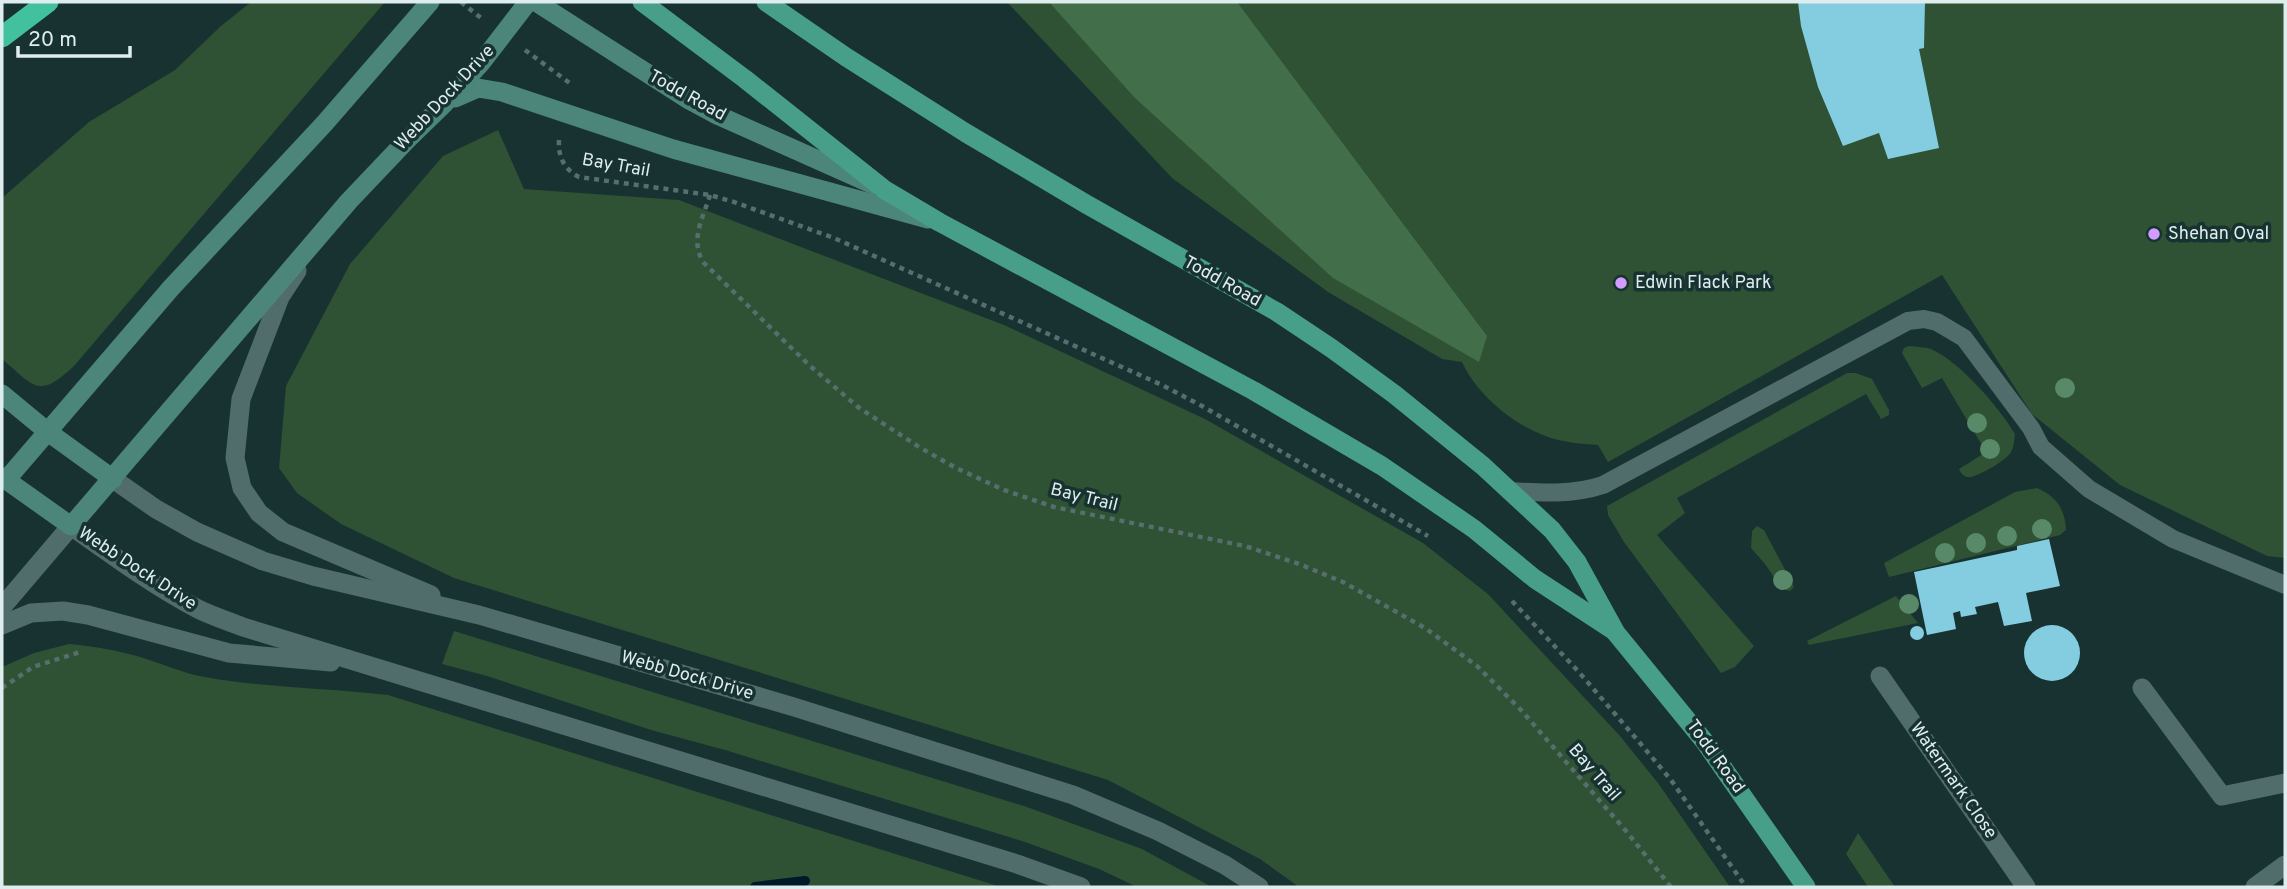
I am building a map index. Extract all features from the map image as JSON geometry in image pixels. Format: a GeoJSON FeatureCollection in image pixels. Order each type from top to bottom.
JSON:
{"type":"FeatureCollection","features":[{"type":"Feature","properties":{"kind":"highway"},"geometry":{"type":"LineString","coordinates":[[2,37],[48,2]]}},
{"type":"Feature","properties":{"kind":"main road","name":"Webb Dock Drive"},"geometry":{"type":"LineString","coordinates":[[71,526],[3,480],[48,432],[171,288],[324,124],[430,2]]}},
{"type":"Feature","properties":{"kind":"main road","name":"Webb Dock Drive"},"geometry":{"type":"LineString","coordinates":[[2,394],[48,432],[113,479],[320,234],[481,63],[528,2]]}},
{"type":"Feature","properties":{"kind":"main road","name":"Todd Road"},"geometry":{"type":"LineString","coordinates":[[536,2],[689,100],[885,190],[939,222],[1181,351],[1382,466],[1474,529],[1535,579],[1616,633]]}},
{"type":"Feature","properties":{"kind":"main road","name":"Todd Road"},"geometry":{"type":"LineString","coordinates":[[642,2],[745,79],[885,190]]}},
{"type":"Feature","properties":{"kind":"main road","name":"Todd Road"},"geometry":{"type":"LineString","coordinates":[[766,2],[846,57],[966,133],[1277,312],[1394,394],[1450,439],[1552,530],[1577,562],[1616,633],[1705,742],[1806,887]]}},
{"type":"Feature","properties":{"kind":"main road"},"geometry":{"type":"LineString","coordinates":[[444,104],[478,88],[502,92],[673,149],[939,222]]}},
{"type":"Feature","properties":{"kind":"main road"},"geometry":{"type":"LineString","coordinates":[[71,526],[113,479]]}},
{"type":"Feature","properties":{"kind":"street"},"geometry":{"type":"LineString","coordinates":[[320,234],[280,298],[241,399],[235,458],[242,488],[258,513],[284,532],[479,615]]}},
{"type":"Feature","properties":{"kind":"street","name":"Webb Dock Drive"},"geometry":{"type":"LineString","coordinates":[[113,479],[217,543],[263,561],[313,576],[479,615],[794,707],[1073,795],[1158,831],[1225,865],[1259,887]]}},
{"type":"Feature","properties":{"kind":"street"},"geometry":{"type":"LineString","coordinates":[[2,607],[71,526]]}},
{"type":"Feature","properties":{"kind":"street","name":"Webb Dock Drive"},"geometry":{"type":"LineString","coordinates":[[71,526],[116,558],[200,610],[243,627],[992,856],[1081,887]]}},
{"type":"Feature","properties":{"kind":"street"},"geometry":{"type":"LineString","coordinates":[[2,625],[30,613],[63,611],[101,618],[229,653],[371,666]]}},
{"type":"Feature","properties":{"kind":"street","name":"Watermark Close"},"geometry":{"type":"LineString","coordinates":[[1880,676],[2026,887]]}},
{"type":"Feature","properties":{"kind":"street"},"geometry":{"type":"LineString","coordinates":[[2142,688],[2222,796],[2285,783]]}},
{"type":"Feature","properties":{"kind":"street"},"geometry":{"type":"LineString","coordinates":[[2255,887],[2285,866]]}},
{"type":"Feature","properties":{"kind":"lane"},"geometry":{"type":"LineString","coordinates":[[1510,491],[1561,493],[1603,485],[1908,321],[1924,319],[1937,322],[1964,338],[2031,428],[2040,447],[2089,489],[2174,539],[2285,584]]}},
{"type":"Feature","properties":{"kind":"path","name":"Bay Trail"},"geometry":{"type":"LineString","coordinates":[[559,136],[558,150],[563,164],[579,177],[710,195],[697,236],[698,254],[704,263],[809,365],[858,407],[900,436],[956,468],[1004,490],[1055,507],[1244,546],[1299,564],[1343,582],[1426,628],[1477,666],[1521,710],[1671,887]]}},
{"type":"Feature","properties":{"kind":"path"},"geometry":{"type":"LineString","coordinates":[[710,195],[834,238],[1161,385],[1202,405],[1429,537]]}},
{"type":"Feature","properties":{"kind":"path"},"geometry":{"type":"LineString","coordinates":[[1505,595],[1578,671],[1671,780],[1746,887]]}},
{"type":"Feature","properties":{"kind":"path"},"geometry":{"type":"LineString","coordinates":[[2,688],[33,667],[83,651]]}},
{"type":"Feature","properties":{"kind":"green space"},"geometry":{"type":"Polygon","coordinates":[[[251,2],[385,2],[74,366],[62,377],[44,386],[29,382],[2,359],[2,198],[89,122],[175,70],[221,26],[251,2]]]}},
{"type":"Feature","properties":{"kind":"green space","name":"Edwin Flack Park"},"geometry":{"type":"Polygon","coordinates":[[[1007,2],[2285,2],[2285,558],[2267,556],[2120,485],[2032,414],[1942,275],[1608,462],[1598,445],[1556,439],[1531,430],[1507,415],[1485,396],[1462,362],[1442,359],[1328,292],[1172,178],[1007,2]]]}},
{"type":"Feature","properties":{"kind":"green space"},"geometry":{"type":"Polygon","coordinates":[[[1049,2],[1237,2],[1487,336],[1479,362],[1333,278],[1135,98],[1049,2]]]}},
{"type":"Feature","properties":{"kind":"green space"},"geometry":{"type":"Polygon","coordinates":[[[498,130],[524,189],[679,200],[1004,325],[1205,419],[1423,543],[1488,594],[1620,736],[1658,783],[1730,887],[1299,887],[1260,859],[1108,780],[454,578],[341,524],[297,493],[279,468],[286,386],[350,264],[443,156],[498,130]]]}},
{"type":"Feature","properties":{"kind":"green space"},"geometry":{"type":"Polygon","coordinates":[[[1904,348],[1929,348],[1942,355],[1966,374],[1999,411],[2015,434],[2012,450],[2004,460],[1971,477],[1962,474],[1959,469],[1986,452],[1942,378],[1922,388],[1902,353],[1904,348]]]}},
{"type":"Feature","properties":{"kind":"green space"},"geometry":{"type":"Polygon","coordinates":[[[1847,373],[1856,373],[1872,379],[1889,410],[1889,415],[1881,419],[1866,394],[1677,498],[1685,513],[1657,535],[1754,646],[1735,667],[1721,673],[1624,542],[1608,515],[1607,506],[1847,373]]]}},
{"type":"Feature","properties":{"kind":"green space"},"geometry":{"type":"Polygon","coordinates":[[[2037,488],[2054,499],[2064,516],[2066,530],[2060,535],[1889,577],[1884,563],[2015,492],[2037,488]]]}},
{"type":"Feature","properties":{"kind":"green space"},"geometry":{"type":"Polygon","coordinates":[[[1757,526],[1764,530],[1794,587],[1790,591],[1782,589],[1751,548],[1752,531],[1757,526]]]}},
{"type":"Feature","properties":{"kind":"green space"},"geometry":{"type":"Polygon","coordinates":[[[1896,596],[1918,623],[1809,645],[1807,641],[1896,596]]]}},
{"type":"Feature","properties":{"kind":"green space"},"geometry":{"type":"Polygon","coordinates":[[[454,631],[1027,807],[1142,849],[1212,887],[1137,887],[1099,869],[1025,842],[442,664],[454,631]]]}},
{"type":"Feature","properties":{"kind":"green space"},"geometry":{"type":"Polygon","coordinates":[[[69,644],[125,653],[187,673],[228,681],[388,695],[1001,887],[2,887],[2,667],[34,653],[69,644]]]}},
{"type":"Feature","properties":{"kind":"green space"},"geometry":{"type":"Polygon","coordinates":[[[1858,833],[1895,887],[1868,887],[1846,854],[1858,833]]]}},
{"type":"Feature","properties":{"kind":"building"},"geometry":{"type":"Polygon","coordinates":[[[1798,2],[1925,2],[1924,48],[1919,49],[1939,148],[1888,159],[1879,133],[1843,146],[1818,87],[1801,26],[1798,2]]]}},
{"type":"Feature","properties":{"kind":"building"},"geometry":{"type":"Polygon","coordinates":[[[2049,539],[2060,586],[2026,593],[2032,621],[2004,626],[1998,602],[1975,607],[1977,614],[1961,617],[1960,611],[1953,613],[1956,629],[1927,635],[1914,572],[2017,550],[2017,546],[2049,539]]]}},
{"type":"Feature","properties":{"kind":"building"},"geometry":{"type":"Polygon","coordinates":[[[2052,625],[2063,627],[2072,633],[2078,642],[2078,664],[2072,673],[2063,679],[2052,681],[2041,679],[2032,673],[2026,664],[2024,653],[2026,642],[2032,633],[2041,627],[2052,625]]]}},
{"type":"Feature","properties":{"kind":"building"},"geometry":{"type":"Polygon","coordinates":[[[1917,626],[1922,628],[1922,638],[1917,640],[1912,638],[1910,633],[1912,628],[1917,626]]]}},
{"type":"Feature","properties":{"kind":"waterway"},"geometry":{"type":"LineString","coordinates":[[755,887],[805,881]]}},
{"type":"Feature","properties":{"kind":"place","name":"Shehan Oval"},"geometry":{"type":"Point","coordinates":[2154,234]}},
{"type":"Feature","properties":{"kind":"place","name":"Edwin Flack Park"},"geometry":{"type":"Point","coordinates":[1621,283]}}]}
